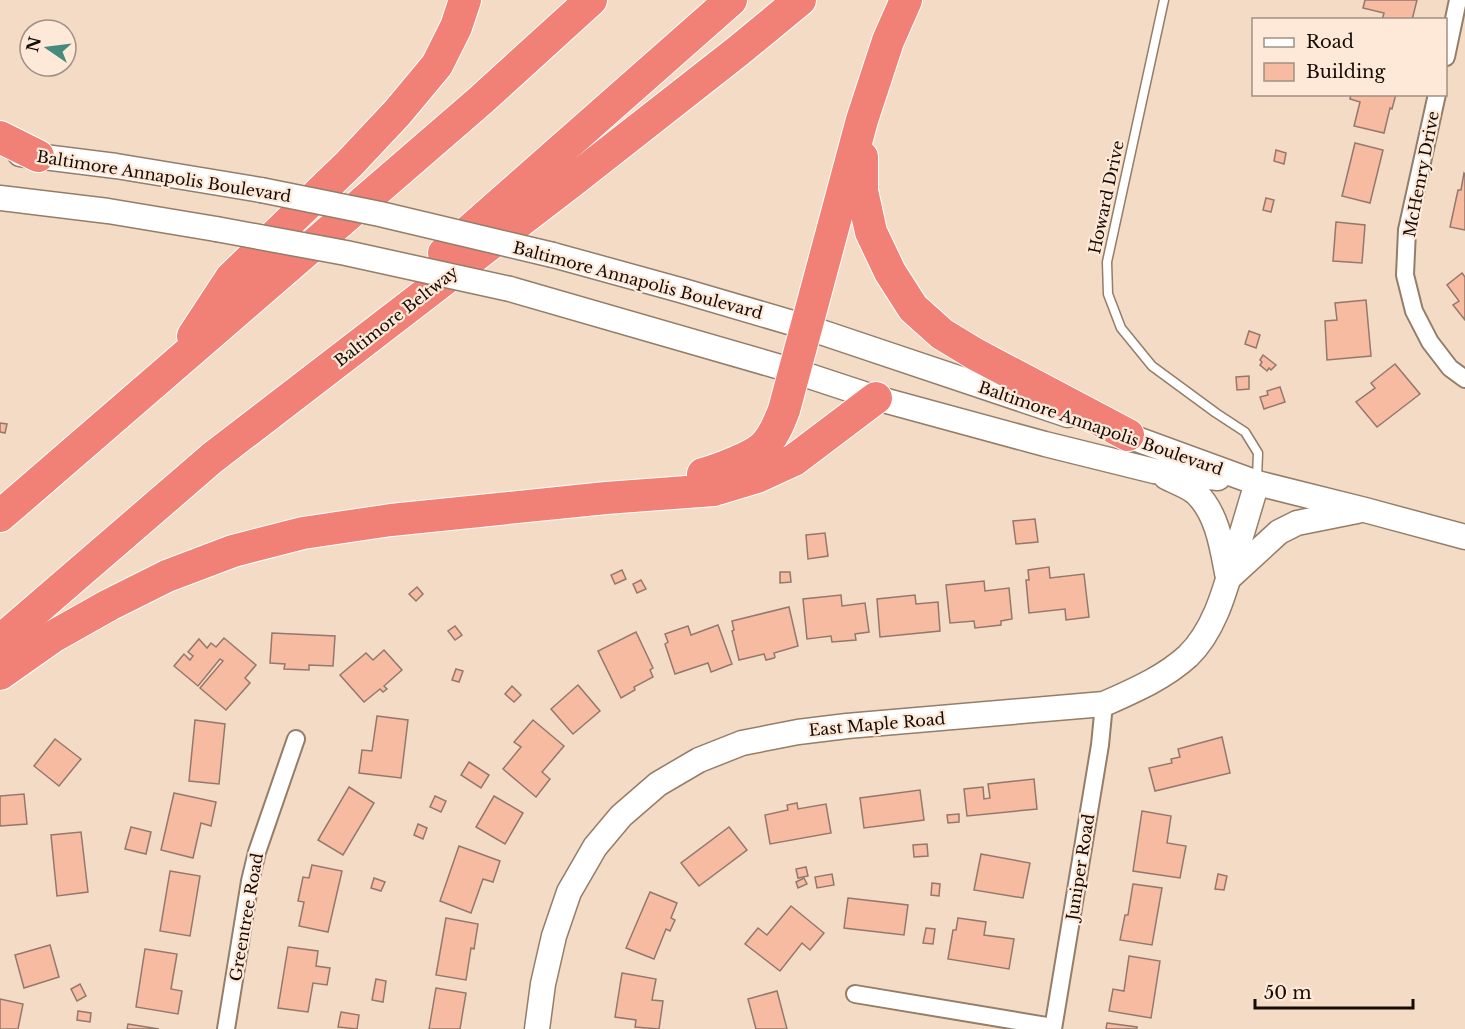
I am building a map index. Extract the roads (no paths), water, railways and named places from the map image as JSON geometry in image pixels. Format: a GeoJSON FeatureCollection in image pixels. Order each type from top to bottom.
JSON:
{"type":"FeatureCollection","features":[{"type":"Feature","properties":{"kind":"highway"},"geometry":{"type":"LineString","coordinates":[[175,365],[231,278],[349,164],[397,113],[437,65],[456,27],[465,0]]}},
{"type":"Feature","properties":{"kind":"highway"},"geometry":{"type":"LineString","coordinates":[[0,516],[481,100],[591,0]]}},
{"type":"Feature","properties":{"kind":"highway"},"geometry":{"type":"LineString","coordinates":[[481,100],[612,0]]}},
{"type":"Feature","properties":{"kind":"highway"},"geometry":{"type":"LineString","coordinates":[[212,458],[731,0]]}},
{"type":"Feature","properties":{"kind":"highway","name":"Baltimore Beltway"},"geometry":{"type":"LineString","coordinates":[[0,641],[212,458],[738,51],[800,0]]}},
{"type":"Feature","properties":{"kind":"highway"},"geometry":{"type":"LineString","coordinates":[[606,498],[709,472],[739,461],[763,448],[775,431],[784,410],[862,120],[888,41],[906,0]]}},
{"type":"Feature","properties":{"kind":"highway"},"geometry":{"type":"LineString","coordinates":[[862,120],[862,191],[871,232],[890,272],[913,308],[942,334],[975,354],[1128,435]]}},
{"type":"Feature","properties":{"kind":"highway"},"geometry":{"type":"LineString","coordinates":[[0,137],[38,156]]}},
{"type":"Feature","properties":{"kind":"highway"},"geometry":{"type":"LineString","coordinates":[[0,674],[54,636],[109,605],[167,576],[233,551],[303,533],[391,520],[606,498],[714,490],[757,477],[794,460],[876,398]]}},
{"type":"Feature","properties":{"kind":"main road","name":"Baltimore Annapolis Boulevard"},"geometry":{"type":"LineString","coordinates":[[0,151],[116,166],[261,190],[380,214],[553,255],[806,327],[1128,435],[1257,483],[1465,537]]}},
{"type":"Feature","properties":{"kind":"main road","name":"Baltimore Annapolis Boulevard"},"geometry":{"type":"LineString","coordinates":[[0,198],[108,211],[216,229],[346,253],[510,290],[794,371],[876,398],[1045,444],[1154,471],[1257,483]]}},
{"type":"Feature","properties":{"kind":"main road"},"geometry":{"type":"LineString","coordinates":[[1154,471],[1195,492],[1209,509],[1222,541],[1228,578]]}},
{"type":"Feature","properties":{"kind":"main road","name":"East Maple Road"},"geometry":{"type":"LineString","coordinates":[[537,1029],[543,984],[554,936],[569,892],[595,847],[621,816],[658,784],[699,760],[742,743],[798,732],[847,726],[1104,704],[1141,688],[1168,672],[1188,656],[1207,633],[1228,578],[1257,483]]}},
{"type":"Feature","properties":{"kind":"main road"},"geometry":{"type":"LineString","coordinates":[[1228,578],[1279,532],[1297,523],[1365,510]]}},
{"type":"Feature","properties":{"kind":"street"},"geometry":{"type":"LineString","coordinates":[[1447,52],[1458,0]]}},
{"type":"Feature","properties":{"kind":"street","name":"McHenry Drive"},"geometry":{"type":"LineString","coordinates":[[1437,96],[1407,230],[1405,275],[1414,311],[1430,342],[1450,368],[1465,379]]}},
{"type":"Feature","properties":{"kind":"street","name":"Juniper Road"},"geometry":{"type":"LineString","coordinates":[[1053,1028],[1100,745],[1104,704]]}},
{"type":"Feature","properties":{"kind":"street","name":"Greentree Road"},"geometry":{"type":"LineString","coordinates":[[226,1029],[250,881],[257,852],[296,739]]}},
{"type":"Feature","properties":{"kind":"street"},"geometry":{"type":"LineString","coordinates":[[855,994],[1053,1028]]}},
{"type":"Feature","properties":{"kind":"lane","name":"Howard Drive"},"geometry":{"type":"LineString","coordinates":[[1164,0],[1107,262],[1108,294],[1121,328],[1152,366],[1245,432],[1258,453],[1257,483]]}}]}
